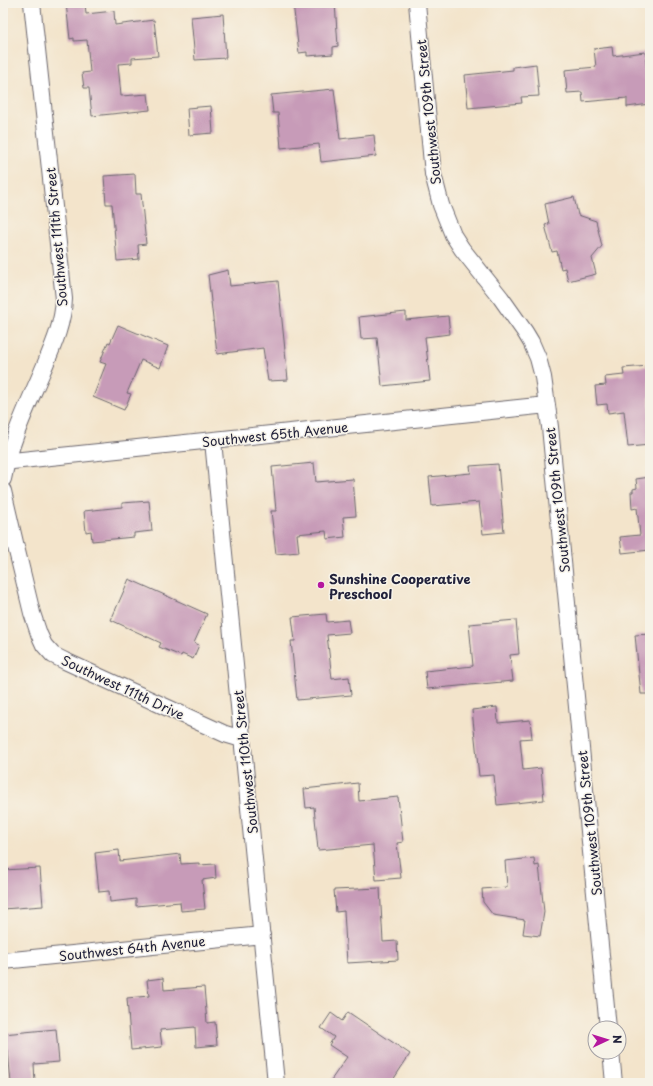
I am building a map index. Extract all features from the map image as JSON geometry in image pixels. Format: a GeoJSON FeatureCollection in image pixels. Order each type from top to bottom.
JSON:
{"type":"FeatureCollection","features":[{"type":"Feature","properties":{"kind":"street","name":"Southwest 111th Street"},"geometry":{"type":"LineString","coordinates":[[5,462],[54,344],[64,311],[64,299],[32,3]]}},
{"type":"Feature","properties":{"kind":"street","name":"Southwest 109th Street"},"geometry":{"type":"LineString","coordinates":[[417,3],[432,174],[441,205],[453,235],[462,249],[501,298],[531,342],[538,358],[543,377],[550,427],[607,1020]]}},
{"type":"Feature","properties":{"kind":"street","name":"Southwest 65th Avenue"},"geometry":{"type":"LineString","coordinates":[[5,462],[547,405]]}},
{"type":"Feature","properties":{"kind":"street","name":"Southwest 110th Street"},"geometry":{"type":"LineString","coordinates":[[213,440],[276,1083]]}},
{"type":"Feature","properties":{"kind":"street"},"geometry":{"type":"LineString","coordinates":[[3,479],[5,462]]}},
{"type":"Feature","properties":{"kind":"street","name":"Southwest 111th Drive"},"geometry":{"type":"LineString","coordinates":[[3,491],[32,613],[44,645],[54,655],[65,661],[225,734],[242,739]]}},
{"type":"Feature","properties":{"kind":"street","name":"Southwest 64th Avenue"},"geometry":{"type":"LineString","coordinates":[[3,961],[262,935]]}},
{"type":"Feature","properties":{"kind":"street"},"geometry":{"type":"LineString","coordinates":[[612,1060],[614,1083]]}},
{"type":"Feature","properties":{"kind":"building"},"geometry":{"type":"Polygon","coordinates":[[[66,3],[85,3],[86,14],[114,11],[115,25],[154,20],[158,56],[132,58],[132,63],[118,64],[121,96],[148,94],[150,110],[92,116],[89,88],[84,88],[82,73],[90,72],[87,40],[74,41],[74,38],[70,39],[66,3]]]}},
{"type":"Feature","properties":{"kind":"building"},"geometry":{"type":"Polygon","coordinates":[[[293,3],[335,3],[338,46],[333,47],[333,54],[307,56],[307,52],[299,53],[293,3]]]}},
{"type":"Feature","properties":{"kind":"building"},"geometry":{"type":"Polygon","coordinates":[[[223,14],[226,58],[195,60],[191,17],[223,14]]]}},
{"type":"Feature","properties":{"kind":"building"},"geometry":{"type":"Polygon","coordinates":[[[612,47],[613,56],[645,52],[650,104],[627,107],[627,98],[583,102],[582,92],[567,93],[565,70],[596,67],[594,49],[612,47]]]}},
{"type":"Feature","properties":{"kind":"building"},"geometry":{"type":"Polygon","coordinates":[[[536,64],[539,96],[521,97],[522,103],[468,108],[465,75],[513,70],[513,67],[536,64]]]}},
{"type":"Feature","properties":{"kind":"building"},"geometry":{"type":"Polygon","coordinates":[[[334,89],[340,139],[374,135],[376,156],[321,162],[319,144],[281,148],[278,113],[273,113],[271,95],[334,89]]]}},
{"type":"Feature","properties":{"kind":"building"},"geometry":{"type":"Polygon","coordinates":[[[211,106],[213,133],[189,135],[187,108],[211,106]]]}},
{"type":"Feature","properties":{"kind":"building"},"geometry":{"type":"Polygon","coordinates":[[[135,174],[136,194],[141,194],[146,244],[138,245],[139,259],[117,261],[112,204],[106,204],[104,176],[135,174]]]}},
{"type":"Feature","properties":{"kind":"building"},"geometry":{"type":"Polygon","coordinates":[[[574,197],[578,215],[596,221],[602,246],[592,258],[596,274],[568,281],[565,268],[561,269],[557,251],[552,252],[545,225],[549,224],[545,204],[574,197]]]}},
{"type":"Feature","properties":{"kind":"building"},"geometry":{"type":"Polygon","coordinates":[[[228,270],[230,286],[278,281],[288,380],[268,381],[263,348],[217,354],[208,275],[228,270]]]}},
{"type":"Feature","properties":{"kind":"building"},"geometry":{"type":"Polygon","coordinates":[[[406,312],[406,320],[448,316],[450,334],[425,337],[430,381],[382,386],[377,338],[361,339],[359,317],[406,312]]]}},
{"type":"Feature","properties":{"kind":"building"},"geometry":{"type":"Polygon","coordinates":[[[118,325],[168,346],[160,368],[141,360],[127,393],[131,394],[124,410],[93,397],[106,364],[100,362],[108,342],[110,343],[118,325]]]}},
{"type":"Feature","properties":{"kind":"building"},"geometry":{"type":"Polygon","coordinates":[[[649,366],[650,445],[628,447],[624,411],[608,413],[607,404],[597,405],[595,386],[606,385],[605,377],[624,375],[623,368],[649,366]]]}},
{"type":"Feature","properties":{"kind":"building"},"geometry":{"type":"Polygon","coordinates":[[[314,463],[316,482],[353,479],[356,516],[343,517],[345,537],[327,539],[326,531],[297,534],[299,552],[276,554],[271,511],[276,511],[272,467],[314,463]]]}},
{"type":"Feature","properties":{"kind":"building"},"geometry":{"type":"Polygon","coordinates":[[[498,464],[504,532],[483,534],[479,502],[432,506],[429,477],[471,473],[470,466],[498,464]]]}},
{"type":"Feature","properties":{"kind":"building"},"geometry":{"type":"Polygon","coordinates":[[[650,477],[650,550],[622,553],[620,537],[640,535],[637,508],[632,509],[631,492],[633,492],[633,489],[637,488],[636,479],[650,477]]]}},
{"type":"Feature","properties":{"kind":"building"},"geometry":{"type":"Polygon","coordinates":[[[149,501],[152,531],[134,533],[134,537],[92,541],[91,531],[86,532],[84,511],[122,507],[122,503],[149,501]]]}},
{"type":"Feature","properties":{"kind":"building"},"geometry":{"type":"Polygon","coordinates":[[[129,579],[207,614],[194,643],[199,645],[193,659],[159,647],[161,643],[111,620],[129,579]]]}},
{"type":"Feature","properties":{"kind":"building"},"geometry":{"type":"Polygon","coordinates":[[[326,614],[327,622],[348,620],[350,633],[327,635],[332,679],[349,677],[351,695],[297,700],[291,641],[295,641],[292,617],[326,614]]]}},
{"type":"Feature","properties":{"kind":"building"},"geometry":{"type":"Polygon","coordinates":[[[516,620],[519,654],[510,655],[513,681],[427,689],[425,671],[473,666],[469,624],[516,620]]]}},
{"type":"Feature","properties":{"kind":"building"},"geometry":{"type":"Polygon","coordinates":[[[650,634],[650,694],[641,694],[635,635],[650,634]]]}},
{"type":"Feature","properties":{"kind":"building"},"geometry":{"type":"Polygon","coordinates":[[[497,707],[498,723],[530,720],[532,738],[520,739],[523,770],[541,768],[544,800],[497,805],[494,775],[479,776],[472,710],[497,707]]]}},
{"type":"Feature","properties":{"kind":"building"},"geometry":{"type":"Polygon","coordinates":[[[358,783],[359,801],[398,797],[403,842],[397,843],[401,878],[376,880],[373,845],[318,850],[314,807],[306,808],[304,789],[358,783]]]}},
{"type":"Feature","properties":{"kind":"building"},"geometry":{"type":"Polygon","coordinates":[[[119,850],[120,861],[180,854],[181,864],[215,864],[216,878],[202,880],[205,909],[181,911],[180,902],[136,906],[136,899],[110,902],[109,891],[99,892],[95,853],[119,850]]]}},
{"type":"Feature","properties":{"kind":"building"},"geometry":{"type":"Polygon","coordinates":[[[534,858],[535,866],[539,865],[544,912],[540,936],[523,934],[525,920],[493,915],[483,902],[482,889],[507,887],[505,861],[534,858]]]}},
{"type":"Feature","properties":{"kind":"building"},"geometry":{"type":"Polygon","coordinates":[[[40,868],[43,906],[3,909],[3,870],[40,868]]]}},
{"type":"Feature","properties":{"kind":"building"},"geometry":{"type":"Polygon","coordinates":[[[380,888],[383,942],[397,941],[398,960],[347,963],[344,911],[336,912],[334,890],[380,888]]]}},
{"type":"Feature","properties":{"kind":"building"},"geometry":{"type":"Polygon","coordinates":[[[163,978],[164,990],[204,987],[207,1023],[215,1022],[217,1045],[196,1047],[195,1027],[160,1030],[162,1047],[131,1050],[127,998],[149,996],[147,980],[163,978]]]}},
{"type":"Feature","properties":{"kind":"building"},"geometry":{"type":"Polygon","coordinates":[[[348,1012],[410,1054],[391,1083],[329,1083],[347,1057],[329,1045],[334,1037],[321,1028],[331,1013],[342,1021],[348,1012]]]}},
{"type":"Feature","properties":{"kind":"building"},"geometry":{"type":"Polygon","coordinates":[[[56,1029],[59,1062],[34,1064],[35,1082],[11,1083],[8,1050],[3,1050],[3,1034],[56,1029]]]}},
{"type":"Feature","properties":{"kind":"place","name":"Sunshine Cooperative Preschool"},"geometry":{"type":"Point","coordinates":[321,585]}}]}
